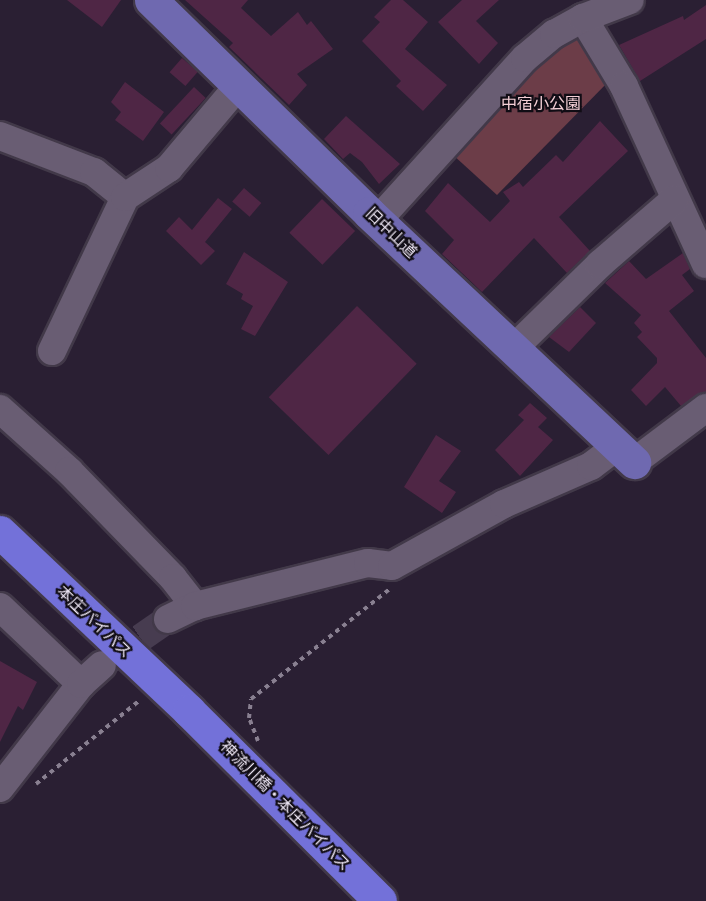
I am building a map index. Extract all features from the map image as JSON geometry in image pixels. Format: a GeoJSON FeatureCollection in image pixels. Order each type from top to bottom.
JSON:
{"type":"FeatureCollection","features":[{"type":"Feature","properties":{"kind":"highway","name":"本庄バイパス"},"geometry":{"type":"LineString","coordinates":[[0,532],[189,711]]}},
{"type":"Feature","properties":{"kind":"highway","name":"神流川橋・本庄バイパス"},"geometry":{"type":"LineString","coordinates":[[189,711],[380,901]]}},
{"type":"Feature","properties":{"kind":"main road","name":"旧中山道"},"geometry":{"type":"LineString","coordinates":[[151,0],[377,221],[513,349],[635,453]]}},
{"type":"Feature","properties":{"kind":"street"},"geometry":{"type":"LineString","coordinates":[[377,221],[510,72],[574,14],[630,0]]}},
{"type":"Feature","properties":{"kind":"street"},"geometry":{"type":"LineString","coordinates":[[574,14],[624,86],[706,264]]}},
{"type":"Feature","properties":{"kind":"street"},"geometry":{"type":"LineString","coordinates":[[52,351],[125,197],[169,168],[238,86]]}},
{"type":"Feature","properties":{"kind":"street"},"geometry":{"type":"LineString","coordinates":[[0,136],[94,172],[125,197]]}},
{"type":"Feature","properties":{"kind":"street"},"geometry":{"type":"LineString","coordinates":[[513,349],[600,264],[675,199]]}},
{"type":"Feature","properties":{"kind":"street"},"geometry":{"type":"LineString","coordinates":[[635,453],[706,408]]}},
{"type":"Feature","properties":{"kind":"street"},"geometry":{"type":"LineString","coordinates":[[0,409],[69,471],[173,578],[195,606]]}},
{"type":"Feature","properties":{"kind":"street"},"geometry":{"type":"LineString","coordinates":[[168,619],[195,606],[368,563],[392,566],[504,504],[591,466],[706,430]]}},
{"type":"Feature","properties":{"kind":"street"},"geometry":{"type":"LineString","coordinates":[[0,607],[81,684]]}},
{"type":"Feature","properties":{"kind":"street"},"geometry":{"type":"LineString","coordinates":[[0,788],[81,684],[102,665]]}},
{"type":"Feature","properties":{"kind":"path"},"geometry":{"type":"LineString","coordinates":[[260,744],[249,718],[251,699],[394,586]]}},
{"type":"Feature","properties":{"kind":"path"},"geometry":{"type":"LineString","coordinates":[[28,790],[145,695]]}},
{"type":"Feature","properties":{"kind":"green space","name":"中宿小公園"},"geometry":{"type":"Polygon","coordinates":[[[585,34],[611,79],[497,195],[452,154],[552,46],[585,34]]]}},
{"type":"Feature","properties":{"kind":"building"},"geometry":{"type":"Polygon","coordinates":[[[67,0],[121,0],[102,27],[67,0]]]}},
{"type":"Feature","properties":{"kind":"building"},"geometry":{"type":"Polygon","coordinates":[[[185,0],[248,0],[241,8],[271,36],[298,12],[307,25],[311,21],[333,49],[297,74],[307,85],[289,105],[229,47],[233,43],[185,0]]]}},
{"type":"Feature","properties":{"kind":"building"},"geometry":{"type":"Polygon","coordinates":[[[391,0],[403,0],[428,22],[405,49],[447,85],[423,111],[396,86],[401,81],[362,41],[380,22],[374,17],[391,0]]]}},
{"type":"Feature","properties":{"kind":"building"},"geometry":{"type":"Polygon","coordinates":[[[462,0],[499,0],[476,21],[498,43],[479,64],[438,22],[462,0]]]}},
{"type":"Feature","properties":{"kind":"building"},"geometry":{"type":"Polygon","coordinates":[[[706,5],[706,39],[640,81],[619,45],[683,16],[684,20],[706,5]]]}},
{"type":"Feature","properties":{"kind":"building"},"geometry":{"type":"Polygon","coordinates":[[[182,58],[198,72],[185,86],[170,72],[182,58]]]}},
{"type":"Feature","properties":{"kind":"building"},"geometry":{"type":"Polygon","coordinates":[[[125,82],[164,112],[143,141],[115,120],[121,112],[111,102],[125,82]]]}},
{"type":"Feature","properties":{"kind":"building"},"geometry":{"type":"Polygon","coordinates":[[[194,87],[206,98],[172,134],[160,124],[194,87]]]}},
{"type":"Feature","properties":{"kind":"building"},"geometry":{"type":"Polygon","coordinates":[[[346,116],[400,164],[379,184],[362,162],[350,153],[343,159],[324,139],[346,116]]]}},
{"type":"Feature","properties":{"kind":"building"},"geometry":{"type":"Polygon","coordinates":[[[600,121],[628,151],[559,217],[590,251],[567,273],[534,238],[482,292],[442,254],[454,240],[425,211],[448,183],[490,222],[510,201],[503,192],[519,182],[523,187],[556,155],[563,162],[600,121]]]}},
{"type":"Feature","properties":{"kind":"building"},"geometry":{"type":"Polygon","coordinates":[[[244,188],[261,203],[250,217],[232,202],[244,188]]]}},
{"type":"Feature","properties":{"kind":"building"},"geometry":{"type":"Polygon","coordinates":[[[218,198],[232,209],[205,242],[215,251],[201,265],[166,231],[179,217],[192,230],[218,198]]]}},
{"type":"Feature","properties":{"kind":"building"},"geometry":{"type":"Polygon","coordinates":[[[322,199],[355,231],[322,265],[289,233],[322,199]]]}},
{"type":"Feature","properties":{"kind":"building"},"geometry":{"type":"Polygon","coordinates":[[[244,252],[288,282],[255,336],[241,329],[253,306],[241,299],[243,294],[226,284],[244,252]]]}},
{"type":"Feature","properties":{"kind":"building"},"geometry":{"type":"Polygon","coordinates":[[[683,253],[690,269],[682,275],[694,291],[669,311],[706,358],[706,392],[681,406],[665,387],[646,406],[631,390],[657,363],[657,358],[637,337],[642,332],[634,323],[641,315],[605,283],[629,261],[646,279],[683,253]]]}},
{"type":"Feature","properties":{"kind":"building"},"geometry":{"type":"Polygon","coordinates":[[[357,306],[417,364],[328,455],[269,397],[357,306]]]}},
{"type":"Feature","properties":{"kind":"building"},"geometry":{"type":"Polygon","coordinates":[[[580,307],[596,323],[569,352],[549,337],[580,307]]]}},
{"type":"Feature","properties":{"kind":"building"},"geometry":{"type":"Polygon","coordinates":[[[530,403],[547,418],[538,427],[553,440],[520,476],[495,450],[524,420],[518,415],[530,403]]]}},
{"type":"Feature","properties":{"kind":"building"},"geometry":{"type":"Polygon","coordinates":[[[436,435],[461,451],[439,481],[456,492],[442,513],[404,487],[436,435]]]}},
{"type":"Feature","properties":{"kind":"building"},"geometry":{"type":"Polygon","coordinates":[[[0,661],[37,682],[23,710],[18,706],[0,742],[0,661]]]}},
{"type":"Feature","properties":{"kind":"tunnel"},"geometry":{"type":"LineString","coordinates":[[106,662],[168,619]]}}]}
